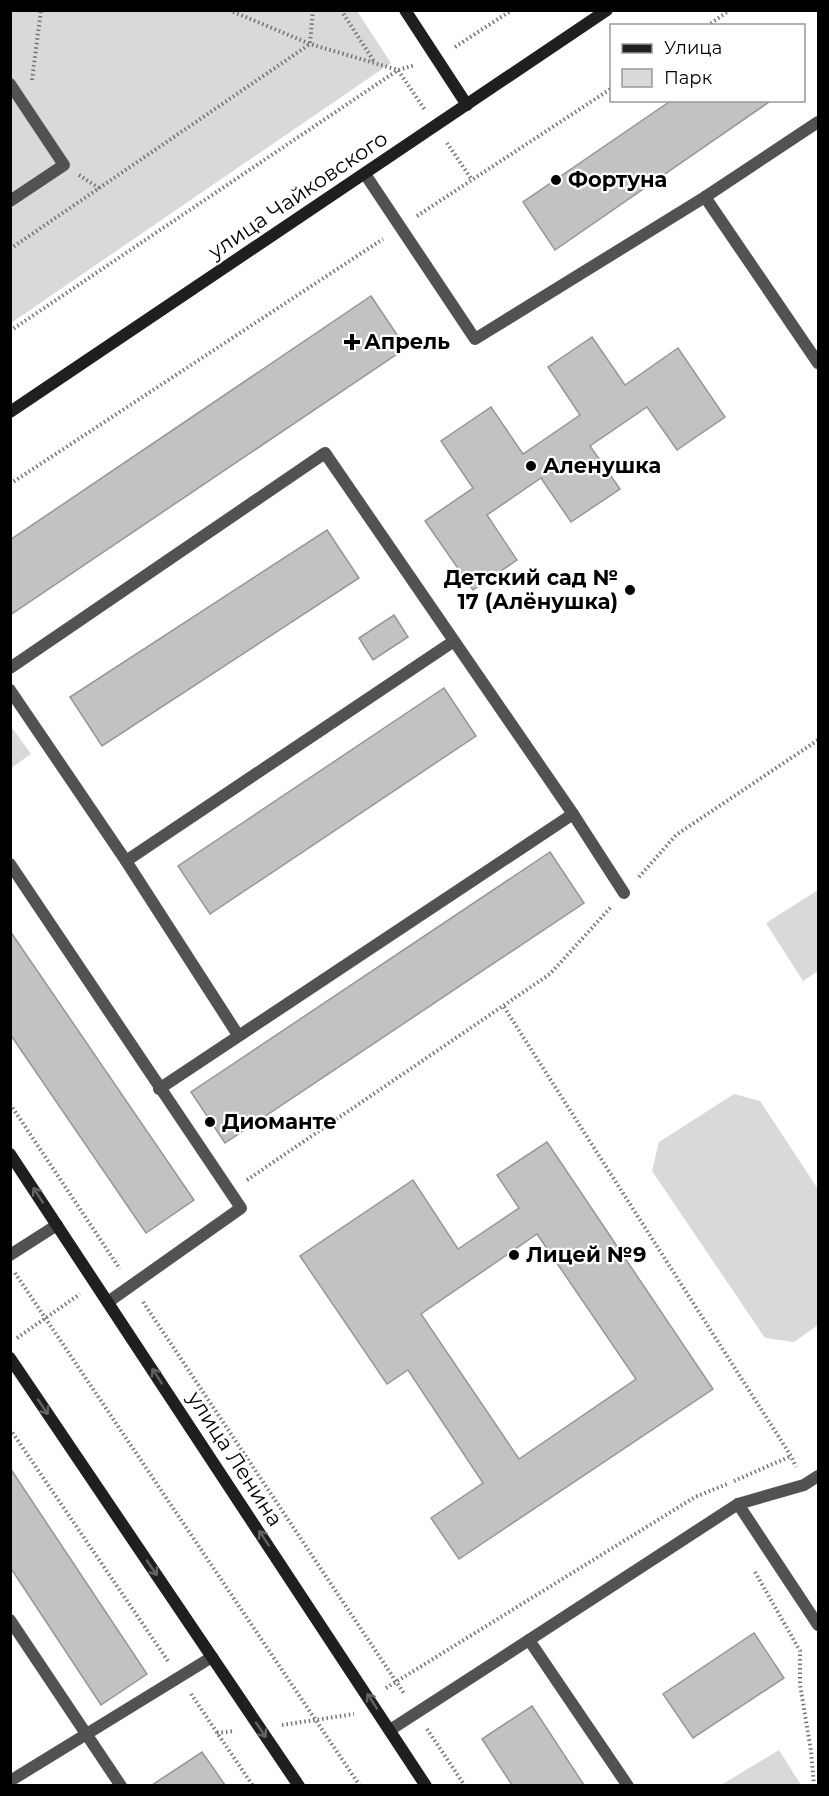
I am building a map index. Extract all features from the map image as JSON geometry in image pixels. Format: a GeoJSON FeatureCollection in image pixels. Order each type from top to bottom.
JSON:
{"type":"FeatureCollection","features":[{"type":"Feature","properties":{"kind":"main road"},"geometry":{"type":"LineString","coordinates":[[405,10],[467,105]]}},
{"type":"Feature","properties":{"kind":"main road","name":"улица Чайковского"},"geometry":{"type":"LineString","coordinates":[[10,412],[607,10]]}},
{"type":"Feature","properties":{"kind":"main road","name":"улица Ленина"},"geometry":{"type":"LineString","coordinates":[[10,1154],[426,1785]]}},
{"type":"Feature","properties":{"kind":"main road"},"geometry":{"type":"LineString","coordinates":[[10,1358],[299,1785]]}},
{"type":"Feature","properties":{"kind":"street"},"geometry":{"type":"LineString","coordinates":[[10,84],[63,165],[10,201]]}},
{"type":"Feature","properties":{"kind":"street"},"geometry":{"type":"LineString","coordinates":[[365,174],[475,339],[705,197],[819,122]]}},
{"type":"Feature","properties":{"kind":"street"},"geometry":{"type":"LineString","coordinates":[[705,197],[819,363]]}},
{"type":"Feature","properties":{"kind":"street"},"geometry":{"type":"LineString","coordinates":[[10,668],[326,453],[573,814],[624,893]]}},
{"type":"Feature","properties":{"kind":"street"},"geometry":{"type":"LineString","coordinates":[[126,861],[454,641]]}},
{"type":"Feature","properties":{"kind":"street"},"geometry":{"type":"LineString","coordinates":[[10,690],[126,861],[238,1035]]}},
{"type":"Feature","properties":{"kind":"street"},"geometry":{"type":"LineString","coordinates":[[159,1089],[573,814]]}},
{"type":"Feature","properties":{"kind":"street"},"geometry":{"type":"LineString","coordinates":[[10,864],[241,1208],[108,1302]]}},
{"type":"Feature","properties":{"kind":"street"},"geometry":{"type":"LineString","coordinates":[[10,1255],[57,1225]]}},
{"type":"Feature","properties":{"kind":"street"},"geometry":{"type":"LineString","coordinates":[[390,1730],[738,1504],[804,1484],[819,1476]]}},
{"type":"Feature","properties":{"kind":"street"},"geometry":{"type":"LineString","coordinates":[[738,1504],[819,1625]]}},
{"type":"Feature","properties":{"kind":"street"},"geometry":{"type":"LineString","coordinates":[[10,1620],[87,1733],[117,1784]]}},
{"type":"Feature","properties":{"kind":"street"},"geometry":{"type":"LineString","coordinates":[[529,1640],[628,1785]]}},
{"type":"Feature","properties":{"kind":"street"},"geometry":{"type":"LineString","coordinates":[[10,1781],[212,1657]]}},
{"type":"Feature","properties":{"kind":"path"},"geometry":{"type":"LineString","coordinates":[[28,111],[41,10]]}},
{"type":"Feature","properties":{"kind":"path"},"geometry":{"type":"LineString","coordinates":[[229,10],[309,44],[399,70]]}},
{"type":"Feature","properties":{"kind":"path"},"geometry":{"type":"LineString","coordinates":[[10,249],[309,44],[313,10]]}},
{"type":"Feature","properties":{"kind":"path"},"geometry":{"type":"LineString","coordinates":[[341,10],[376,63]]}},
{"type":"Feature","properties":{"kind":"path"},"geometry":{"type":"LineString","coordinates":[[10,330],[399,70],[437,59],[512,10]]}},
{"type":"Feature","properties":{"kind":"path"},"geometry":{"type":"LineString","coordinates":[[710,24],[730,10]]}},
{"type":"Feature","properties":{"kind":"path"},"geometry":{"type":"LineString","coordinates":[[10,484],[610,89]]}},
{"type":"Feature","properties":{"kind":"path"},"geometry":{"type":"LineString","coordinates":[[229,1192],[550,974],[676,835],[819,740]]}},
{"type":"Feature","properties":{"kind":"path"},"geometry":{"type":"LineString","coordinates":[[504,1007],[791,1456],[804,1484]]}},
{"type":"Feature","properties":{"kind":"path"},"geometry":{"type":"LineString","coordinates":[[10,1104],[411,1705],[317,1721],[217,1733]]}},
{"type":"Feature","properties":{"kind":"path"},"geometry":{"type":"LineString","coordinates":[[10,1342],[128,1261]]}},
{"type":"Feature","properties":{"kind":"path"},"geometry":{"type":"LineString","coordinates":[[10,1266],[360,1785]]}},
{"type":"Feature","properties":{"kind":"path"},"geometry":{"type":"LineString","coordinates":[[10,1429],[253,1785]]}},
{"type":"Feature","properties":{"kind":"path"},"geometry":{"type":"LineString","coordinates":[[370,1698],[695,1497],[791,1456]]}},
{"type":"Feature","properties":{"kind":"path"},"geometry":{"type":"LineString","coordinates":[[750,1563],[800,1651],[800,1684],[814,1785]]}},
{"type":"Feature","properties":{"kind":"path"},"geometry":{"type":"LineString","coordinates":[[423,1723],[465,1785]]}},
{"type":"Feature","properties":{"kind":"green space"},"geometry":{"type":"Polygon","coordinates":[[[11,11],[357,11],[391,63],[11,323],[11,11]]]}},
{"type":"Feature","properties":{"kind":"green space"},"geometry":{"type":"Polygon","coordinates":[[[10,725],[31,754],[11,768],[10,768],[10,725]]]}},
{"type":"Feature","properties":{"kind":"green space"},"geometry":{"type":"Polygon","coordinates":[[[818,890],[818,971],[803,981],[766,923],[818,890]]]}},
{"type":"Feature","properties":{"kind":"green space"},"geometry":{"type":"Polygon","coordinates":[[[734,1094],[760,1101],[818,1189],[818,1325],[794,1342],[765,1338],[652,1171],[659,1142],[734,1094]]]}},
{"type":"Feature","properties":{"kind":"green space"},"geometry":{"type":"Polygon","coordinates":[[[779,1750],[801,1785],[721,1785],[779,1750]]]}},
{"type":"Feature","properties":{"kind":"building"},"geometry":{"type":"Polygon","coordinates":[[[669,102],[769,102],[555,250],[523,202],[669,102]]]}},
{"type":"Feature","properties":{"kind":"building"},"geometry":{"type":"Polygon","coordinates":[[[371,296],[406,348],[10,615],[10,540],[371,296]]]}},
{"type":"Feature","properties":{"kind":"building","name":"Аленушка"},"geometry":{"type":"Polygon","coordinates":[[[592,337],[625,385],[678,348],[725,417],[677,450],[647,407],[590,446],[620,489],[571,522],[541,478],[487,515],[517,560],[473,590],[425,521],[473,488],[441,441],[491,407],[523,454],[580,415],[548,367],[592,337]]]}},
{"type":"Feature","properties":{"kind":"building"},"geometry":{"type":"Polygon","coordinates":[[[327,530],[359,578],[102,746],[70,697],[327,530]]]}},
{"type":"Feature","properties":{"kind":"building"},"geometry":{"type":"Polygon","coordinates":[[[394,615],[408,637],[373,660],[359,638],[394,615]]]}},
{"type":"Feature","properties":{"kind":"building"},"geometry":{"type":"Polygon","coordinates":[[[444,688],[476,736],[210,914],[178,866],[444,688]]]}},
{"type":"Feature","properties":{"kind":"building"},"geometry":{"type":"Polygon","coordinates":[[[550,852],[584,903],[225,1143],[191,1092],[550,852]]]}},
{"type":"Feature","properties":{"kind":"building"},"geometry":{"type":"Polygon","coordinates":[[[10,931],[194,1200],[146,1233],[10,1034],[10,931]]]}},
{"type":"Feature","properties":{"kind":"building","name":"Лицей №9"},"geometry":{"type":"Polygon","coordinates":[[[547,1142],[713,1389],[459,1559],[431,1518],[483,1483],[408,1370],[387,1384],[300,1256],[413,1180],[458,1249],[519,1208],[497,1175],[547,1142]],[[537,1234],[421,1314],[519,1459],[636,1379],[537,1234]]]}},
{"type":"Feature","properties":{"kind":"building"},"geometry":{"type":"Polygon","coordinates":[[[10,1468],[147,1674],[101,1705],[10,1567],[10,1468]]]}},
{"type":"Feature","properties":{"kind":"building"},"geometry":{"type":"Polygon","coordinates":[[[754,1633],[784,1678],[693,1738],[663,1694],[754,1633]]]}},
{"type":"Feature","properties":{"kind":"building"},"geometry":{"type":"Polygon","coordinates":[[[532,1706],[584,1785],[512,1785],[482,1739],[532,1706]]]}},
{"type":"Feature","properties":{"kind":"building"},"geometry":{"type":"Polygon","coordinates":[[[202,1752],[225,1785],[152,1785],[202,1752]]]}},
{"type":"Feature","properties":{"kind":"place","name":"Фортуна"},"geometry":{"type":"Point","coordinates":[556,180]}},
{"type":"Feature","properties":{"kind":"place","name":"Апрель"},"geometry":{"type":"Point","coordinates":[352,342]}},
{"type":"Feature","properties":{"kind":"place","name":"Аленушка"},"geometry":{"type":"Point","coordinates":[531,466]}},
{"type":"Feature","properties":{"kind":"place","name":"Детский сад № 17 (Алёнушка)"},"geometry":{"type":"Point","coordinates":[630,590]}},
{"type":"Feature","properties":{"kind":"place","name":"Диоманте"},"geometry":{"type":"Point","coordinates":[210,1122]}},
{"type":"Feature","properties":{"kind":"place","name":"Лицей №9"},"geometry":{"type":"Point","coordinates":[514,1255]}}]}
